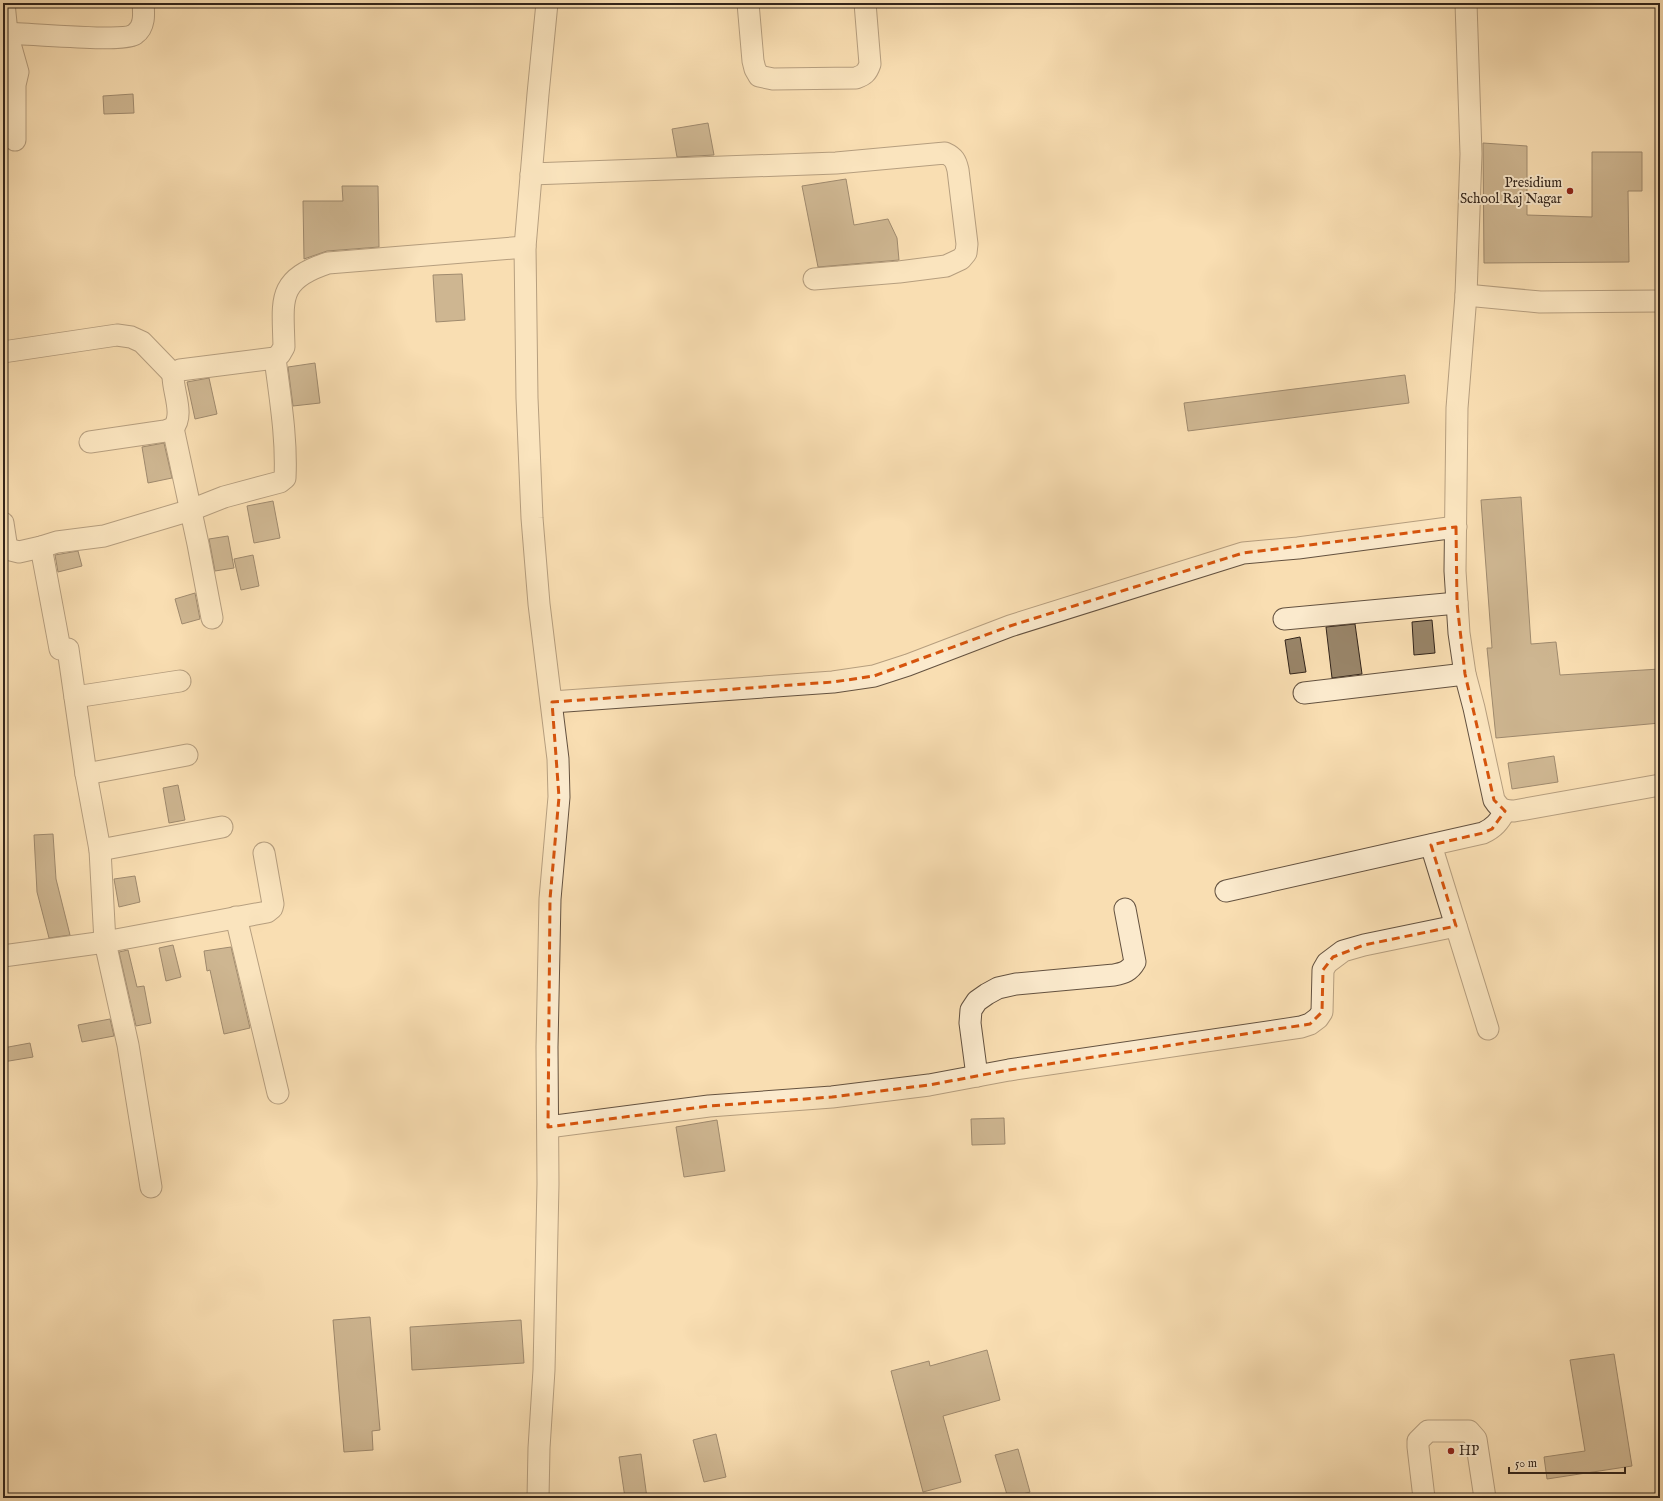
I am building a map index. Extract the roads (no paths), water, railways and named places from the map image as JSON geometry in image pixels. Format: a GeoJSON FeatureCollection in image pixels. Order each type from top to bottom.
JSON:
{"type":"FeatureCollection","features":[{"type":"Feature","properties":{"kind":"street"},"geometry":{"type":"LineString","coordinates":[[4,3],[5,34],[18,72],[15,85],[15,140]]}},
{"type":"Feature","properties":{"kind":"street"},"geometry":{"type":"LineString","coordinates":[[5,34],[104,38],[124,38],[134,36],[139,31],[142,24],[143,3]]}},
{"type":"Feature","properties":{"kind":"street"},"geometry":{"type":"LineString","coordinates":[[538,1498],[539,1448],[544,1370],[548,1184],[547,1047],[550,899],[559,797],[558,759],[539,604],[532,518],[527,398],[525,247],[547,3]]}},
{"type":"Feature","properties":{"kind":"street"},"geometry":{"type":"LineString","coordinates":[[748,3],[755,69],[759,76],[773,79],[856,78],[864,76],[870,64],[865,3]]}},
{"type":"Feature","properties":{"kind":"street"},"geometry":{"type":"LineString","coordinates":[[1466,3],[1471,154],[1466,295],[1457,408],[1455,571],[1459,634],[1465,674],[1494,800],[1499,808],[1505,811],[1514,811],[1660,785]]}},
{"type":"Feature","properties":{"kind":"street"},"geometry":{"type":"LineString","coordinates":[[531,174],[836,163],[945,154],[952,156],[956,162],[958,170],[967,244],[966,253],[961,259],[946,266],[899,272],[814,279]]}},
{"type":"Feature","properties":{"kind":"street"},"geometry":{"type":"LineString","coordinates":[[173,374],[180,370],[275,358],[280,354],[284,347],[284,302],[288,289],[297,278],[310,269],[328,263],[525,247]]}},
{"type":"Feature","properties":{"kind":"street"},"geometry":{"type":"LineString","coordinates":[[1466,295],[1540,302],[1660,301]]}},
{"type":"Feature","properties":{"kind":"street"},"geometry":{"type":"LineString","coordinates":[[3,352],[117,335],[131,337],[142,342],[173,374]]}},
{"type":"Feature","properties":{"kind":"street"},"geometry":{"type":"LineString","coordinates":[[3,523],[5,549],[19,552],[41,548],[57,542],[104,536],[191,510],[224,497],[280,482],[285,478],[286,452],[275,358]]}},
{"type":"Feature","properties":{"kind":"street"},"geometry":{"type":"LineString","coordinates":[[90,442],[165,431],[173,428],[178,419],[172,383],[173,374]]}},
{"type":"Feature","properties":{"kind":"street"},"geometry":{"type":"LineString","coordinates":[[173,428],[212,618]]}},
{"type":"Feature","properties":{"kind":"street"},"geometry":{"type":"LineString","coordinates":[[552,702],[833,682],[874,676],[949,651],[1010,626],[1243,553],[1298,548],[1456,527]]}},
{"type":"Feature","properties":{"kind":"street"},"geometry":{"type":"LineString","coordinates":[[41,548],[75,697],[86,774],[100,850],[105,942],[128,1045],[152,1187]]}},
{"type":"Feature","properties":{"kind":"street"},"geometry":{"type":"LineString","coordinates":[[1284,620],[1457,603]]}},
{"type":"Feature","properties":{"kind":"street"},"geometry":{"type":"LineString","coordinates":[[1304,694],[1465,674]]}},
{"type":"Feature","properties":{"kind":"street"},"geometry":{"type":"LineString","coordinates":[[75,697],[180,681]]}},
{"type":"Feature","properties":{"kind":"street"},"geometry":{"type":"LineString","coordinates":[[86,774],[187,755]]}},
{"type":"Feature","properties":{"kind":"street"},"geometry":{"type":"LineString","coordinates":[[1226,891],[1483,833],[1495,826],[1505,811]]}},
{"type":"Feature","properties":{"kind":"street"},"geometry":{"type":"LineString","coordinates":[[100,850],[222,827]]}},
{"type":"Feature","properties":{"kind":"street"},"geometry":{"type":"LineString","coordinates":[[1431,845],[1488,1029]]}},
{"type":"Feature","properties":{"kind":"street"},"geometry":{"type":"LineString","coordinates":[[3,956],[105,942],[267,912],[272,908],[273,904],[264,853]]}},
{"type":"Feature","properties":{"kind":"street"},"geometry":{"type":"LineString","coordinates":[[977,1076],[970,1023],[971,1010],[977,1001],[998,988],[1016,984],[1125,973],[1131,969],[1135,962],[1125,909]]}},
{"type":"Feature","properties":{"kind":"street"},"geometry":{"type":"LineString","coordinates":[[236,917],[278,1093]]}},
{"type":"Feature","properties":{"kind":"street"},"geometry":{"type":"LineString","coordinates":[[548,1127],[709,1106],[832,1097],[929,1085],[1009,1070],[1302,1027],[1310,1024],[1318,1018],[1322,1012],[1323,970],[1327,963],[1343,951],[1364,945],[1456,926]]}},
{"type":"Feature","properties":{"kind":"street"},"geometry":{"type":"LineString","coordinates":[[1424,1498],[1418,1441],[1428,1431],[1469,1431],[1473,1434],[1477,1446],[1485,1498]]}},
{"type":"Feature","properties":{"kind":"place","name":"Presidium School Raj Nagar"},"geometry":{"type":"Point","coordinates":[1570,191]}},
{"type":"Feature","properties":{"kind":"place","name":"HP"},"geometry":{"type":"Point","coordinates":[1451,1451]}}]}
